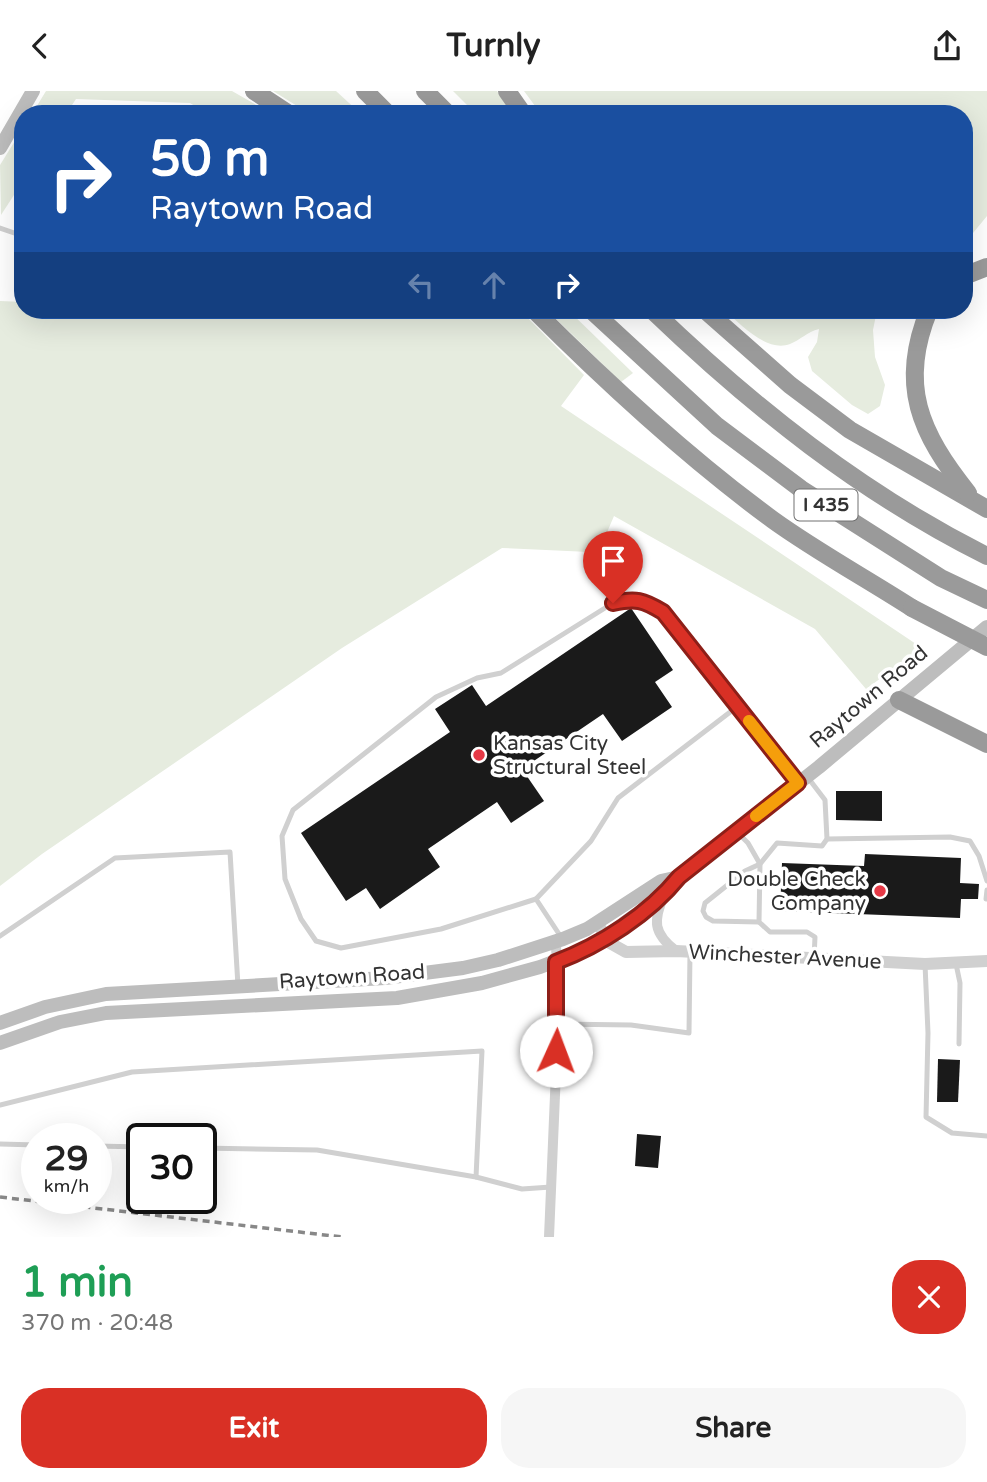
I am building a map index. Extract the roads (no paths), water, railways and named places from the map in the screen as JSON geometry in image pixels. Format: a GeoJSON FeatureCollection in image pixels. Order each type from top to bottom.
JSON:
{"type":"FeatureCollection","features":[{"type":"Feature","properties":{"kind":"highway"},"geometry":{"type":"LineString","coordinates":[[254,91],[275,105]]}},
{"type":"Feature","properties":{"kind":"highway"},"geometry":{"type":"LineString","coordinates":[[365,91],[379,105]]}},
{"type":"Feature","properties":{"kind":"highway"},"geometry":{"type":"LineString","coordinates":[[425,91],[439,105]]}},
{"type":"Feature","properties":{"kind":"highway"},"geometry":{"type":"LineString","coordinates":[[543,319],[602,379],[692,457],[775,521],[912,608],[987,647]]}},
{"type":"Feature","properties":{"kind":"highway","name":"I 435"},"geometry":{"type":"LineString","coordinates":[[601,319],[717,426],[801,489],[941,578],[987,600]]}},
{"type":"Feature","properties":{"kind":"highway","name":"I 435"},"geometry":{"type":"LineString","coordinates":[[661,319],[750,399],[832,464],[987,556]]}},
{"type":"Feature","properties":{"kind":"highway"},"geometry":{"type":"LineString","coordinates":[[716,319],[790,384],[850,430],[981,505]]}},
{"type":"Feature","properties":{"kind":"highway"},"geometry":{"type":"LineString","coordinates":[[925,319],[914,358],[914,381],[920,412],[931,442],[949,470],[981,505]]}},
{"type":"Feature","properties":{"kind":"highway"},"geometry":{"type":"LineString","coordinates":[[899,700],[987,744]]}},
{"type":"Feature","properties":{"kind":"main road"},"geometry":{"type":"LineString","coordinates":[[0,148],[14,124]]}},
{"type":"Feature","properties":{"kind":"main road","name":"Raytown Road"},"geometry":{"type":"LineString","coordinates":[[0,1043],[60,1022],[106,1013],[397,998],[446,991],[556,962],[590,948],[665,894],[679,877],[802,780],[987,627]]}},
{"type":"Feature","properties":{"kind":"main road","name":"Raytown Road"},"geometry":{"type":"LineString","coordinates":[[0,1023],[44,1007],[104,995],[315,983],[433,973],[498,960],[559,940],[597,923],[661,881],[679,877]]}},
{"type":"Feature","properties":{"kind":"main road"},"geometry":{"type":"LineString","coordinates":[[315,983],[315,1002]]}},
{"type":"Feature","properties":{"kind":"main road"},"geometry":{"type":"LineString","coordinates":[[104,995],[106,1013]]}},
{"type":"Feature","properties":{"kind":"street"},"geometry":{"type":"LineString","coordinates":[[665,894],[656,913],[657,928],[662,940],[683,952]]}},
{"type":"Feature","properties":{"kind":"street"},"geometry":{"type":"LineString","coordinates":[[597,923],[607,938]]}},
{"type":"Feature","properties":{"kind":"street","name":"Winchester Avenue"},"geometry":{"type":"LineString","coordinates":[[607,938],[610,943],[626,952],[683,952],[925,964],[987,961]]}},
{"type":"Feature","properties":{"kind":"street"},"geometry":{"type":"LineString","coordinates":[[549,1237],[558,1024],[556,962],[559,940]]}},
{"type":"Feature","properties":{"kind":"lane"},"geometry":{"type":"LineString","coordinates":[[738,706],[618,798],[591,841],[536,899],[441,929],[341,948],[316,941],[301,919],[285,879],[282,836],[293,810],[436,697],[477,678],[501,673],[613,603],[629,599],[644,601],[663,612],[738,706],[802,780],[825,800],[827,839],[822,846],[777,843],[761,863],[745,871],[705,903],[703,911],[706,918],[713,921],[758,922],[770,932],[807,932],[815,937],[814,958]]}},
{"type":"Feature","properties":{"kind":"lane"},"geometry":{"type":"LineString","coordinates":[[737,832],[761,863],[758,922]]}},
{"type":"Feature","properties":{"kind":"lane"},"geometry":{"type":"LineString","coordinates":[[827,839],[950,837],[970,841],[979,856],[987,881]]}},
{"type":"Feature","properties":{"kind":"lane"},"geometry":{"type":"LineString","coordinates":[[0,936],[115,857],[230,852],[238,987]]}},
{"type":"Feature","properties":{"kind":"lane"},"geometry":{"type":"LineString","coordinates":[[986,899],[987,890]]}},
{"type":"Feature","properties":{"kind":"lane"},"geometry":{"type":"LineString","coordinates":[[536,899],[559,940]]}},
{"type":"Feature","properties":{"kind":"lane"},"geometry":{"type":"LineString","coordinates":[[558,1024],[631,1025],[689,1033],[683,952]]}},
{"type":"Feature","properties":{"kind":"lane"},"geometry":{"type":"LineString","coordinates":[[925,964],[928,1033],[926,1118],[952,1133],[987,1136]]}},
{"type":"Feature","properties":{"kind":"lane"},"geometry":{"type":"LineString","coordinates":[[956,964],[960,983],[958,1044]]}},
{"type":"Feature","properties":{"kind":"lane"},"geometry":{"type":"LineString","coordinates":[[0,1105],[132,1072],[482,1051],[476,1177]]}},
{"type":"Feature","properties":{"kind":"lane"},"geometry":{"type":"LineString","coordinates":[[0,1144],[21,1145]]}},
{"type":"Feature","properties":{"kind":"lane"},"geometry":{"type":"LineString","coordinates":[[217,1148],[317,1150],[476,1177],[522,1189],[551,1187]]}},
{"type":"Feature","properties":{"kind":"railway"},"geometry":{"type":"LineString","coordinates":[[0,1197],[342,1237]]}},
{"type":"Feature","properties":{"kind":"place","name":"Kansas City Structural Steel"},"geometry":{"type":"Point","coordinates":[479,755]}},
{"type":"Feature","properties":{"kind":"place","name":"Double Check Company"},"geometry":{"type":"Point","coordinates":[880,891]}}]}
